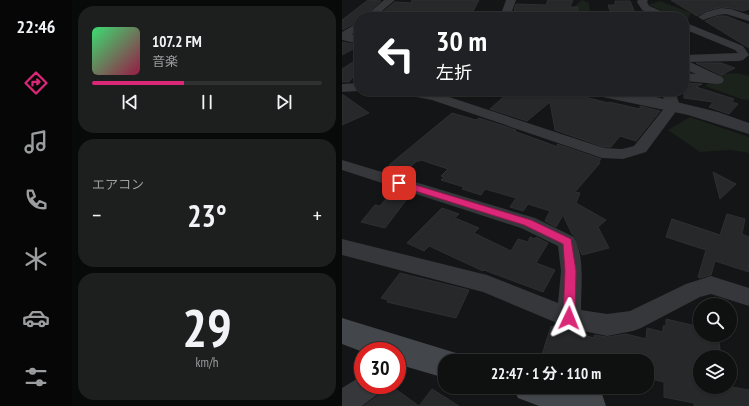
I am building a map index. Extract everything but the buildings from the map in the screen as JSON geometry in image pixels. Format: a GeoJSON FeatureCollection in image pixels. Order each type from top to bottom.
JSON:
{"type":"FeatureCollection","features":[{"type":"Feature","properties":{"kind":"main road"},"geometry":{"type":"LineString","coordinates":[[342,331],[368,342]]}},
{"type":"Feature","properties":{"kind":"main road"},"geometry":{"type":"LineString","coordinates":[[406,357],[438,362]]}},
{"type":"Feature","properties":{"kind":"main road"},"geometry":{"type":"LineString","coordinates":[[537,395],[590,406]]}},
{"type":"Feature","properties":{"kind":"street"},"geometry":{"type":"LineString","coordinates":[[375,12],[390,0]]}},
{"type":"Feature","properties":{"kind":"street"},"geometry":{"type":"LineString","coordinates":[[508,12],[511,0]]}},
{"type":"Feature","properties":{"kind":"street"},"geometry":{"type":"LineString","coordinates":[[643,0],[642,2],[645,8],[655,12]]}},
{"type":"Feature","properties":{"kind":"street"},"geometry":{"type":"LineString","coordinates":[[703,17],[722,10],[732,11],[749,18]]}},
{"type":"Feature","properties":{"kind":"street"},"geometry":{"type":"LineString","coordinates":[[689,27],[739,48],[744,54],[739,58],[689,59]]}},
{"type":"Feature","properties":{"kind":"street"},"geometry":{"type":"LineString","coordinates":[[343,37],[354,29]]}},
{"type":"Feature","properties":{"kind":"street"},"geometry":{"type":"LineString","coordinates":[[343,37],[354,39]]}},
{"type":"Feature","properties":{"kind":"street"},"geometry":{"type":"LineString","coordinates":[[689,66],[718,80],[689,77]]}},
{"type":"Feature","properties":{"kind":"street"},"geometry":{"type":"LineString","coordinates":[[342,88],[354,87]]}},
{"type":"Feature","properties":{"kind":"street"},"geometry":{"type":"LineString","coordinates":[[430,96],[602,153],[623,154],[640,149],[670,98]]}},
{"type":"Feature","properties":{"kind":"street"},"geometry":{"type":"LineString","coordinates":[[649,96],[670,98],[749,129]]}},
{"type":"Feature","properties":{"kind":"street"},"geometry":{"type":"LineString","coordinates":[[342,165],[528,223],[567,242],[570,271],[569,318]]}},
{"type":"Feature","properties":{"kind":"street"},"geometry":{"type":"LineString","coordinates":[[342,247],[487,284],[569,318],[607,325],[633,320],[694,290],[711,285],[749,297]]}},
{"type":"Feature","properties":{"kind":"street"},"geometry":{"type":"LineString","coordinates":[[342,404],[356,394]]}},
{"type":"Feature","properties":{"kind":"shaded area"},"geometry":{"type":"Polygon","coordinates":[[[582,0],[589,3],[590,11],[596,12],[572,12],[574,7],[582,0]]]}},
{"type":"Feature","properties":{"kind":"shaded area"},"geometry":{"type":"Polygon","coordinates":[[[660,1],[688,12],[661,12],[661,10],[647,5],[660,1]]]}},
{"type":"Feature","properties":{"kind":"shaded area"},"geometry":{"type":"Polygon","coordinates":[[[736,73],[749,76],[749,100],[741,99],[705,86],[721,74],[736,73]]]}},
{"type":"Feature","properties":{"kind":"shaded area"},"geometry":{"type":"Polygon","coordinates":[[[690,117],[749,137],[749,153],[731,150],[700,152],[668,130],[690,117]]]}},
{"type":"Feature","properties":{"kind":"route"},"geometry":{"type":"LineString","coordinates":[[399,183],[528,223],[567,242],[570,271],[569,318]]}}]}
